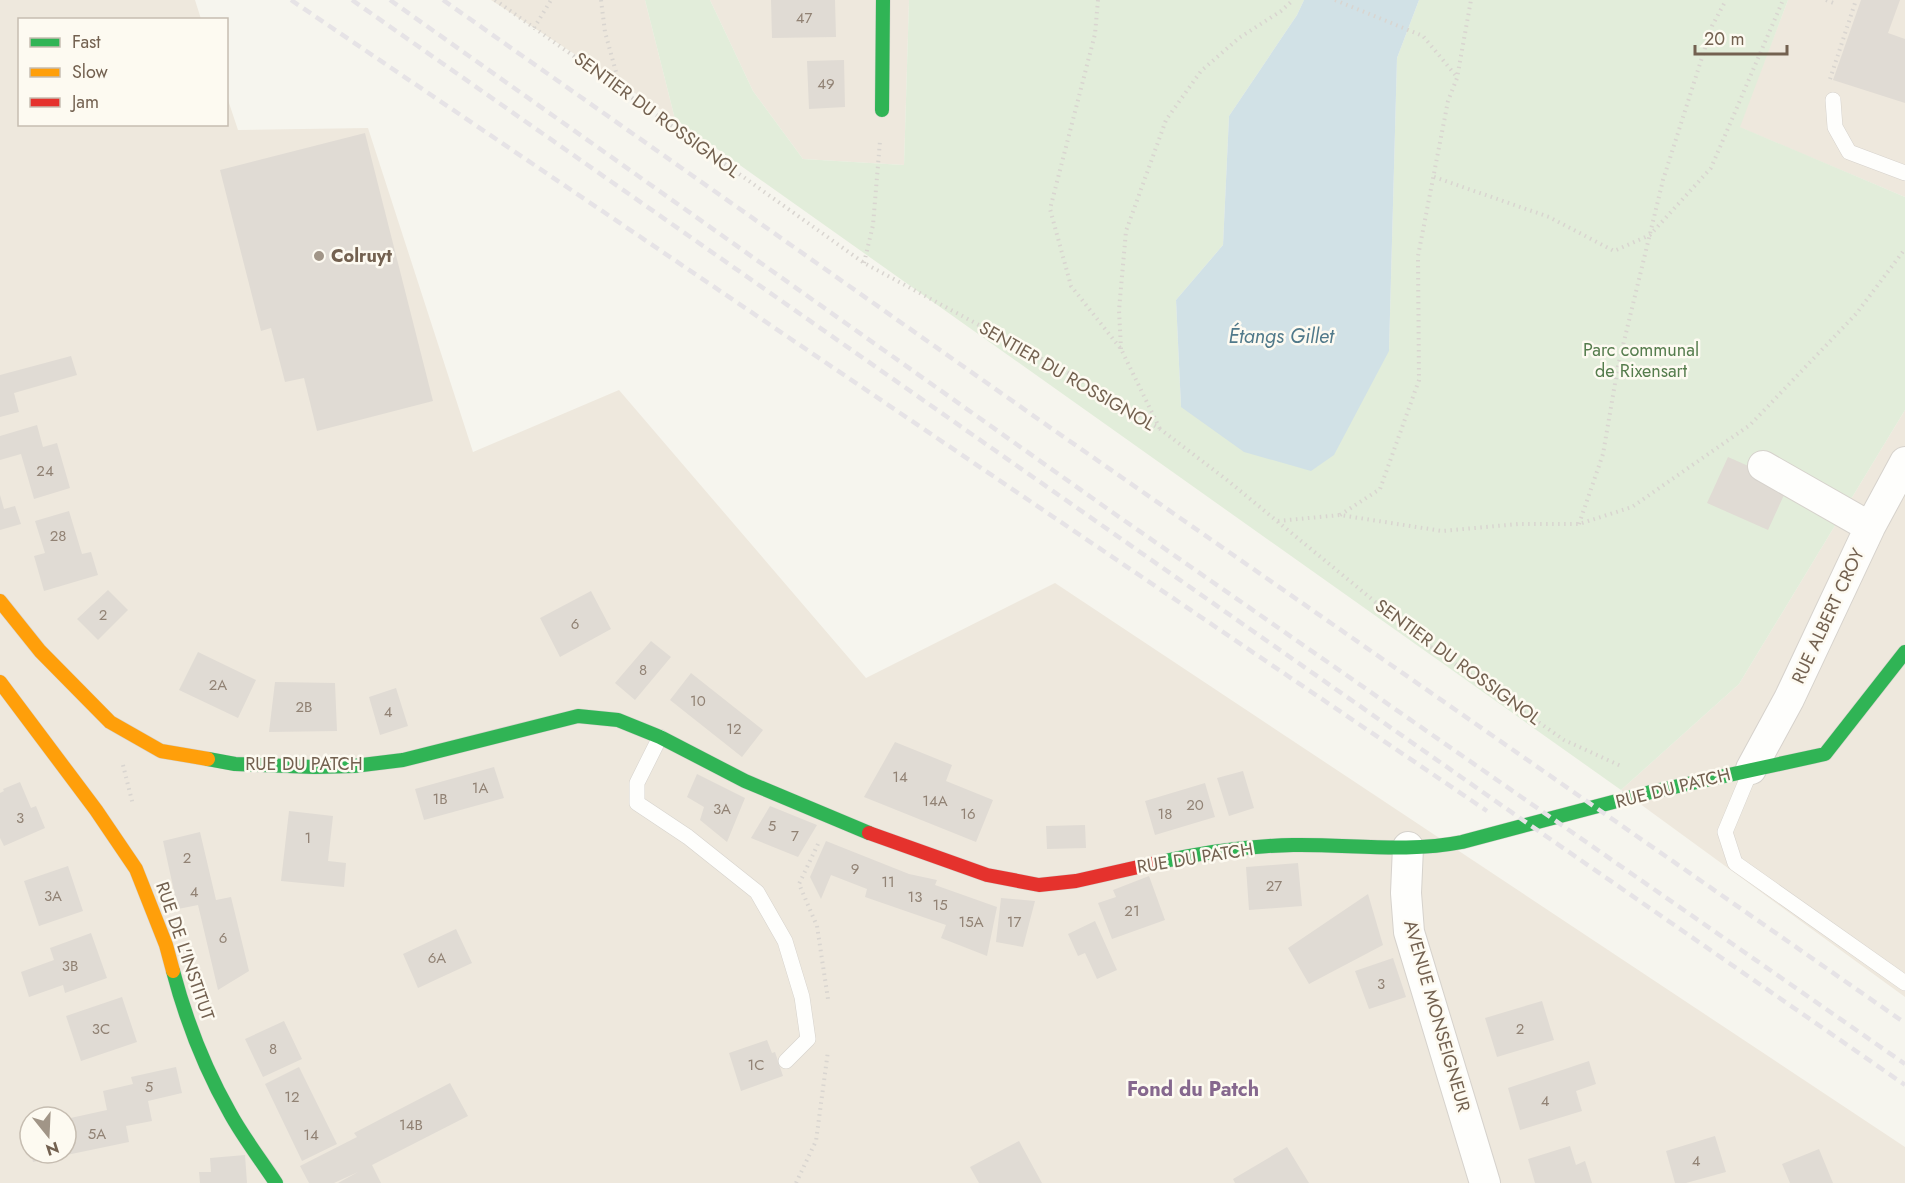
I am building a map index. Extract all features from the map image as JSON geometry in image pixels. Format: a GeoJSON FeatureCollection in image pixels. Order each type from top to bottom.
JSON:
{"type":"FeatureCollection","features":[{"type":"Feature","properties":{"kind":"street"},"geometry":{"type":"LineString","coordinates":[[882,110],[883,0]]}},
{"type":"Feature","properties":{"kind":"street","name":"RUE ALBERT CROY"},"geometry":{"type":"LineString","coordinates":[[1751,769],[1789,699],[1870,527],[1905,462]]}},
{"type":"Feature","properties":{"kind":"street"},"geometry":{"type":"LineString","coordinates":[[1763,466],[1870,527]]}},
{"type":"Feature","properties":{"kind":"street","name":"RUE DU PATCH"},"geometry":{"type":"LineString","coordinates":[[0,601],[40,651],[110,722],[161,751],[235,764],[354,766],[403,760],[578,716],[618,720],[660,737],[745,781],[891,842],[987,875],[1039,885],[1076,881],[1182,857],[1291,845],[1436,847],[1651,792],[1825,754],[1905,652]]}},
{"type":"Feature","properties":{"kind":"street","name":"RUE DE L'INSTITUT"},"geometry":{"type":"LineString","coordinates":[[0,682],[96,810],[136,869],[166,945],[182,1004],[206,1065],[230,1114],[276,1183]]}},
{"type":"Feature","properties":{"kind":"street","name":"AVENUE MONSEIGNEUR"},"geometry":{"type":"LineString","coordinates":[[1408,847],[1406,893],[1409,932],[1485,1183]]}},
{"type":"Feature","properties":{"kind":"lane"},"geometry":{"type":"LineString","coordinates":[[1833,100],[1836,127],[1849,152],[1905,173]]}},
{"type":"Feature","properties":{"kind":"lane"},"geometry":{"type":"LineString","coordinates":[[660,737],[637,783],[637,803],[688,837],[757,892],[785,941],[802,997],[808,1039],[786,1061]]}},
{"type":"Feature","properties":{"kind":"lane"},"geometry":{"type":"LineString","coordinates":[[1751,769],[1725,832],[1735,863],[1905,983]]}},
{"type":"Feature","properties":{"kind":"path","name":"SENTIER DU ROSSIGNOL"},"geometry":{"type":"LineString","coordinates":[[495,0],[864,263],[1081,380],[1160,429],[1278,521],[1424,642],[1564,740],[1625,768],[1651,792]]}},
{"type":"Feature","properties":{"kind":"path"},"geometry":{"type":"LineString","coordinates":[[534,28],[550,0]]}},
{"type":"Feature","properties":{"kind":"path"},"geometry":{"type":"LineString","coordinates":[[600,0],[605,32],[622,90]]}},
{"type":"Feature","properties":{"kind":"path"},"geometry":{"type":"LineString","coordinates":[[1098,0],[1095,34],[1050,209],[1071,286],[1121,349],[1160,429]]}},
{"type":"Feature","properties":{"kind":"path"},"geometry":{"type":"LineString","coordinates":[[1121,349],[1119,310],[1126,231],[1167,120],[1201,71],[1239,38],[1281,11],[1293,0]]}},
{"type":"Feature","properties":{"kind":"path"},"geometry":{"type":"LineString","coordinates":[[1335,0],[1423,36],[1457,78]]}},
{"type":"Feature","properties":{"kind":"path"},"geometry":{"type":"LineString","coordinates":[[1340,515],[1380,489],[1419,380],[1419,256],[1448,101],[1457,78],[1471,0]]}},
{"type":"Feature","properties":{"kind":"path"},"geometry":{"type":"LineString","coordinates":[[1579,524],[1603,454],[1618,366],[1664,180],[1712,26],[1726,0]]}},
{"type":"Feature","properties":{"kind":"path"},"geometry":{"type":"LineString","coordinates":[[1434,177],[1549,217],[1614,251],[1650,235],[1711,168],[1783,0]]}},
{"type":"Feature","properties":{"kind":"path"},"geometry":{"type":"LineString","coordinates":[[1826,0],[1836,4]]}},
{"type":"Feature","properties":{"kind":"path"},"geometry":{"type":"LineString","coordinates":[[1833,100],[1828,85],[1856,0]]}},
{"type":"Feature","properties":{"kind":"path"},"geometry":{"type":"LineString","coordinates":[[864,263],[873,225],[882,110]]}},
{"type":"Feature","properties":{"kind":"path"},"geometry":{"type":"LineString","coordinates":[[1278,521],[1340,515],[1442,531],[1518,524],[1579,524],[1632,507],[1750,425],[1857,314],[1905,249]]}},
{"type":"Feature","properties":{"kind":"shaded area"},"geometry":{"type":"Polygon","coordinates":[[[0,0],[195,0],[201,18],[18,18],[18,126],[228,126],[228,100],[238,130],[368,128],[473,452],[619,390],[866,678],[1055,583],[1905,1147],[1905,1183],[0,1183],[0,0]]]}},
{"type":"Feature","properties":{"kind":"shaded area"},"geometry":{"type":"Polygon","coordinates":[[[491,0],[645,0],[675,119],[491,0]]]}},
{"type":"Feature","properties":{"kind":"shaded area"},"geometry":{"type":"Polygon","coordinates":[[[710,0],[909,0],[904,165],[803,159],[753,91],[710,0]]]}},
{"type":"Feature","properties":{"kind":"shaded area"},"geometry":{"type":"Polygon","coordinates":[[[1788,0],[1905,0],[1905,197],[1739,127],[1788,0]]]}},
{"type":"Feature","properties":{"kind":"shaded area"},"geometry":{"type":"Polygon","coordinates":[[[1905,410],[1905,997],[1621,790],[1739,684],[1905,410]]]}},
{"type":"Feature","properties":{"kind":"green space","name":"Parc communal de Rixensart"},"geometry":{"type":"Polygon","coordinates":[[[645,0],[710,0],[753,91],[803,159],[904,165],[909,0],[1304,0],[1297,15],[1229,116],[1223,245],[1176,300],[1181,407],[1389,351],[1397,58],[1419,0],[1788,0],[1740,127],[1905,197],[1905,410],[1739,684],[1621,790],[675,119],[645,0]]]}},
{"type":"Feature","properties":{"kind":"water","name":"Étangs Gillet"},"geometry":{"type":"Polygon","coordinates":[[[1304,0],[1419,0],[1397,58],[1389,351],[1334,455],[1311,471],[1244,452],[1181,407],[1176,300],[1223,245],[1229,116],[1297,15],[1304,0]]]}},
{"type":"Feature","properties":{"kind":"building"},"geometry":{"type":"Polygon","coordinates":[[[771,0],[835,0],[836,37],[772,38],[771,0]]]}},
{"type":"Feature","properties":{"kind":"building"},"geometry":{"type":"Polygon","coordinates":[[[1861,0],[1900,0],[1888,33],[1905,39],[1905,103],[1833,80],[1861,0]]]}},
{"type":"Feature","properties":{"kind":"building"},"geometry":{"type":"Polygon","coordinates":[[[844,60],[845,107],[809,109],[807,61],[844,60]]]}},
{"type":"Feature","properties":{"kind":"building","name":"Colruyt"},"geometry":{"type":"Polygon","coordinates":[[[365,133],[433,401],[317,431],[304,378],[285,382],[271,328],[261,331],[220,170],[365,133]]]}},
{"type":"Feature","properties":{"kind":"building"},"geometry":{"type":"Polygon","coordinates":[[[71,356],[77,375],[14,393],[19,412],[0,417],[0,375],[71,356]]]}},
{"type":"Feature","properties":{"kind":"building"},"geometry":{"type":"Polygon","coordinates":[[[37,425],[43,447],[57,443],[70,488],[34,499],[21,454],[0,460],[0,436],[37,425]]]}},
{"type":"Feature","properties":{"kind":"building"},"geometry":{"type":"Polygon","coordinates":[[[1728,457],[1789,484],[1768,530],[1707,503],[1728,457]]]}},
{"type":"Feature","properties":{"kind":"building"},"geometry":{"type":"Polygon","coordinates":[[[0,495],[4,509],[15,506],[21,524],[0,530],[0,495]]]}},
{"type":"Feature","properties":{"kind":"building"},"geometry":{"type":"Polygon","coordinates":[[[69,511],[82,554],[91,552],[98,575],[44,591],[34,556],[45,553],[35,521],[69,511]]]}},
{"type":"Feature","properties":{"kind":"building"},"geometry":{"type":"Polygon","coordinates":[[[108,590],[128,610],[98,640],[77,619],[108,590]]]}},
{"type":"Feature","properties":{"kind":"building"},"geometry":{"type":"Polygon","coordinates":[[[591,591],[611,629],[560,657],[540,618],[591,591]]]}},
{"type":"Feature","properties":{"kind":"building"},"geometry":{"type":"Polygon","coordinates":[[[651,641],[671,657],[635,700],[615,683],[651,641]]]}},
{"type":"Feature","properties":{"kind":"building"},"geometry":{"type":"Polygon","coordinates":[[[198,652],[256,680],[238,718],[179,690],[198,652]]]}},
{"type":"Feature","properties":{"kind":"building"},"geometry":{"type":"Polygon","coordinates":[[[691,673],[763,730],[742,757],[670,700],[691,673]]]}},
{"type":"Feature","properties":{"kind":"building"},"geometry":{"type":"Polygon","coordinates":[[[275,682],[335,683],[337,731],[269,732],[275,682]]]}},
{"type":"Feature","properties":{"kind":"building"},"geometry":{"type":"Polygon","coordinates":[[[396,688],[408,726],[380,735],[369,697],[396,688]]]}},
{"type":"Feature","properties":{"kind":"building"},"geometry":{"type":"Polygon","coordinates":[[[895,742],[952,765],[946,781],[993,800],[976,842],[864,797],[895,742]]]}},
{"type":"Feature","properties":{"kind":"building"},"geometry":{"type":"Polygon","coordinates":[[[494,767],[504,798],[424,820],[415,789],[494,767]]]}},
{"type":"Feature","properties":{"kind":"building"},"geometry":{"type":"Polygon","coordinates":[[[1243,771],[1254,808],[1229,816],[1217,778],[1243,771]]]}},
{"type":"Feature","properties":{"kind":"building"},"geometry":{"type":"Polygon","coordinates":[[[697,774],[745,798],[727,842],[700,820],[704,807],[687,797],[697,774]]]}},
{"type":"Feature","properties":{"kind":"building"},"geometry":{"type":"Polygon","coordinates":[[[20,782],[31,808],[36,806],[45,828],[4,846],[0,838],[0,793],[4,791],[3,789],[20,782]]]}},
{"type":"Feature","properties":{"kind":"building"},"geometry":{"type":"Polygon","coordinates":[[[1205,783],[1215,817],[1155,835],[1145,801],[1205,783]]]}},
{"type":"Feature","properties":{"kind":"building"},"geometry":{"type":"Polygon","coordinates":[[[770,806],[817,825],[798,857],[751,838],[770,806]]]}},
{"type":"Feature","properties":{"kind":"building"},"geometry":{"type":"Polygon","coordinates":[[[289,811],[333,816],[328,861],[346,863],[344,887],[281,881],[289,811]]]}},
{"type":"Feature","properties":{"kind":"building"},"geometry":{"type":"Polygon","coordinates":[[[1085,825],[1086,848],[1047,849],[1046,826],[1085,825]]]}},
{"type":"Feature","properties":{"kind":"building"},"geometry":{"type":"Polygon","coordinates":[[[200,832],[216,900],[231,897],[249,971],[218,990],[198,905],[178,909],[163,841],[200,832]]]}},
{"type":"Feature","properties":{"kind":"building"},"geometry":{"type":"Polygon","coordinates":[[[826,841],[909,874],[937,880],[935,885],[997,907],[987,956],[941,938],[946,925],[865,897],[867,889],[831,875],[821,899],[810,877],[826,841]]]}},
{"type":"Feature","properties":{"kind":"building"},"geometry":{"type":"Polygon","coordinates":[[[1298,863],[1302,906],[1249,910],[1246,867],[1298,863]]]}},
{"type":"Feature","properties":{"kind":"building"},"geometry":{"type":"Polygon","coordinates":[[[68,866],[83,911],[39,926],[24,881],[68,866]]]}},
{"type":"Feature","properties":{"kind":"building"},"geometry":{"type":"Polygon","coordinates":[[[1149,876],[1165,920],[1112,939],[1098,903],[1116,897],[1113,890],[1149,876]]]}},
{"type":"Feature","properties":{"kind":"building"},"geometry":{"type":"Polygon","coordinates":[[[1368,894],[1383,945],[1309,984],[1288,948],[1368,894]]]}},
{"type":"Feature","properties":{"kind":"building"},"geometry":{"type":"Polygon","coordinates":[[[1001,898],[1035,901],[1023,947],[996,942],[1001,898]]]}},
{"type":"Feature","properties":{"kind":"building"},"geometry":{"type":"Polygon","coordinates":[[[1095,921],[1117,970],[1097,979],[1085,953],[1078,956],[1068,934],[1095,921]]]}},
{"type":"Feature","properties":{"kind":"building"},"geometry":{"type":"Polygon","coordinates":[[[456,929],[472,963],[418,988],[403,954],[456,929]]]}},
{"type":"Feature","properties":{"kind":"building"},"geometry":{"type":"Polygon","coordinates":[[[91,933],[107,978],[65,993],[63,985],[29,997],[21,972],[54,960],[50,948],[91,933]]]}},
{"type":"Feature","properties":{"kind":"building"},"geometry":{"type":"Polygon","coordinates":[[[1393,958],[1406,997],[1369,1009],[1355,971],[1393,958]]]}},
{"type":"Feature","properties":{"kind":"building"},"geometry":{"type":"Polygon","coordinates":[[[122,997],[137,1042],[81,1061],[66,1016],[122,997]]]}},
{"type":"Feature","properties":{"kind":"building"},"geometry":{"type":"Polygon","coordinates":[[[1542,1001],[1554,1040],[1497,1057],[1485,1018],[1542,1001]]]}},
{"type":"Feature","properties":{"kind":"building"},"geometry":{"type":"Polygon","coordinates":[[[284,1021],[302,1059],[263,1077],[245,1039],[284,1021]]]}},
{"type":"Feature","properties":{"kind":"building"},"geometry":{"type":"Polygon","coordinates":[[[767,1040],[772,1053],[775,1052],[783,1076],[741,1091],[729,1053],[767,1040]]]}},
{"type":"Feature","properties":{"kind":"building"},"geometry":{"type":"Polygon","coordinates":[[[1589,1061],[1596,1084],[1576,1091],[1582,1111],[1520,1130],[1508,1088],[1589,1061]]]}},
{"type":"Feature","properties":{"kind":"building"},"geometry":{"type":"Polygon","coordinates":[[[176,1067],[182,1093],[148,1101],[152,1121],[126,1126],[129,1142],[78,1153],[78,1116],[107,1110],[103,1091],[133,1084],[131,1077],[176,1067]]]}},
{"type":"Feature","properties":{"kind":"building"},"geometry":{"type":"Polygon","coordinates":[[[299,1067],[337,1144],[302,1161],[265,1084],[299,1067]]]}},
{"type":"Feature","properties":{"kind":"building"},"geometry":{"type":"Polygon","coordinates":[[[450,1083],[468,1116],[372,1165],[381,1183],[338,1183],[358,1172],[334,1183],[309,1183],[300,1166],[357,1137],[354,1133],[450,1083]]]}},
{"type":"Feature","properties":{"kind":"building"},"geometry":{"type":"Polygon","coordinates":[[[1715,1136],[1726,1172],[1686,1183],[1675,1183],[1666,1151],[1715,1136]]]}},
{"type":"Feature","properties":{"kind":"building"},"geometry":{"type":"Polygon","coordinates":[[[1019,1141],[1042,1183],[979,1183],[970,1167],[1019,1141]]]}},
{"type":"Feature","properties":{"kind":"building"},"geometry":{"type":"Polygon","coordinates":[[[1570,1146],[1576,1165],[1585,1161],[1592,1183],[1535,1183],[1528,1159],[1570,1146]]]}},
{"type":"Feature","properties":{"kind":"building"},"geometry":{"type":"Polygon","coordinates":[[[1287,1147],[1309,1183],[1235,1183],[1233,1179],[1287,1147]]]}},
{"type":"Feature","properties":{"kind":"building"},"geometry":{"type":"Polygon","coordinates":[[[1819,1149],[1833,1183],[1790,1183],[1782,1164],[1819,1149]]]}},
{"type":"Feature","properties":{"kind":"building"},"geometry":{"type":"Polygon","coordinates":[[[245,1155],[247,1183],[200,1183],[199,1172],[211,1172],[210,1158],[245,1155]]]}},
{"type":"Feature","properties":{"kind":"railway"},"geometry":{"type":"LineString","coordinates":[[291,0],[1487,811]]}},
{"type":"Feature","properties":{"kind":"railway"},"geometry":{"type":"LineString","coordinates":[[352,0],[1905,1085]]}},
{"type":"Feature","properties":{"kind":"railway"},"geometry":{"type":"LineString","coordinates":[[390,0],[1112,512],[1905,1064]]}},
{"type":"Feature","properties":{"kind":"railway"},"geometry":{"type":"LineString","coordinates":[[443,0],[1038,419],[1905,1023]]}},
{"type":"Feature","properties":{"kind":"traffic: fast"},"geometry":{"type":"LineString","coordinates":[[882,110],[883,0]]}},
{"type":"Feature","properties":{"kind":"traffic: fast"},"geometry":{"type":"LineString","coordinates":[[1156,863],[1207,853],[1259,847],[1314,845],[1399,848],[1462,842],[1651,792],[1825,754],[1905,652]]}},
{"type":"Feature","properties":{"kind":"traffic: fast"},"geometry":{"type":"LineString","coordinates":[[208,759],[235,764],[354,766],[403,760],[578,716],[618,720],[660,737],[745,781],[869,833]]}},
{"type":"Feature","properties":{"kind":"traffic: fast"},"geometry":{"type":"LineString","coordinates":[[173,971],[190,1026],[212,1079],[246,1140],[276,1183]]}},
{"type":"Feature","properties":{"kind":"traffic: slow"},"geometry":{"type":"LineString","coordinates":[[0,601],[40,651],[110,722],[161,751],[208,759]]}},
{"type":"Feature","properties":{"kind":"traffic: slow"},"geometry":{"type":"LineString","coordinates":[[0,682],[96,810],[136,869],[166,945],[173,971]]}},
{"type":"Feature","properties":{"kind":"traffic: jam"},"geometry":{"type":"LineString","coordinates":[[869,833],[987,875],[1039,885],[1076,881],[1156,863]]}},
{"type":"Feature","properties":{"kind":"place","name":"Colruyt"},"geometry":{"type":"Point","coordinates":[319,256]}},
{"type":"Feature","properties":{"kind":"district","name":"Fond du Patch"},"geometry":{"type":"Point","coordinates":[1193,1089]}}]}
